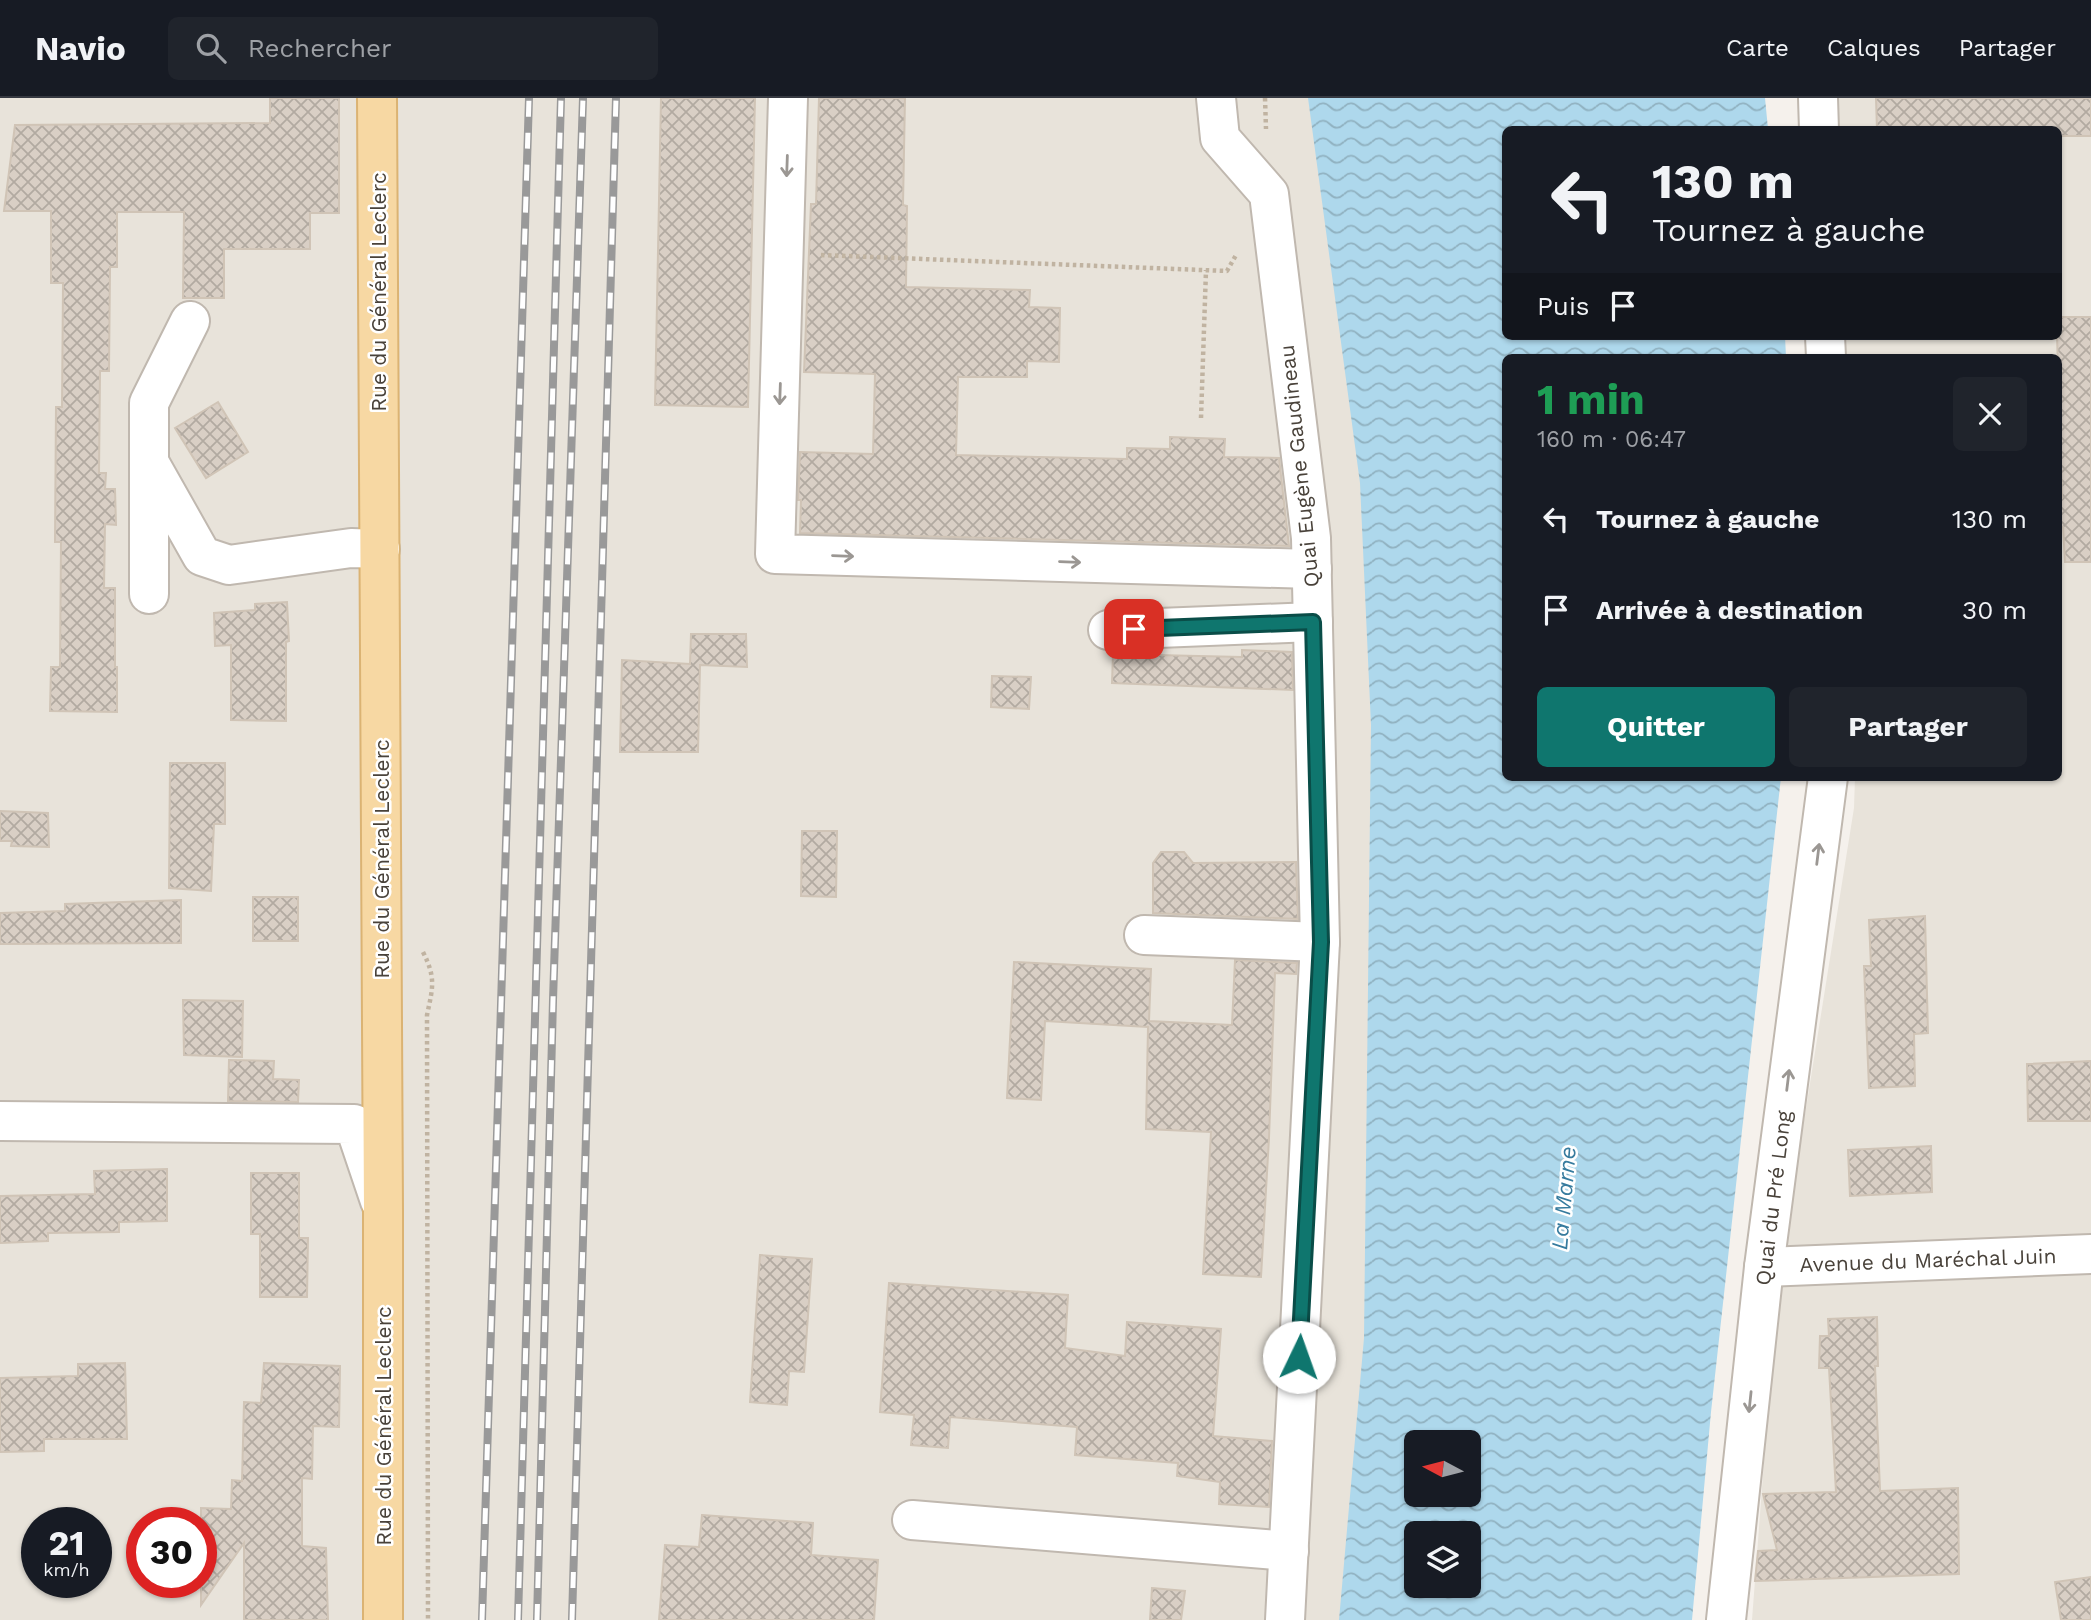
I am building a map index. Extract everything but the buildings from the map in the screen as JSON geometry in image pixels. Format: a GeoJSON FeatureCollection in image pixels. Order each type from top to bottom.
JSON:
{"type":"FeatureCollection","features":[{"type":"Feature","properties":{"kind":"main road","name":"Rue du Général Leclerc"},"geometry":{"type":"LineString","coordinates":[[377,98],[383,1620]]}},
{"type":"Feature","properties":{"kind":"street"},"geometry":{"type":"LineString","coordinates":[[788,98],[775,554],[1312,569]]}},
{"type":"Feature","properties":{"kind":"street","name":"Quai Eugène Gaudineau"},"geometry":{"type":"LineString","coordinates":[[1216,98],[1220,138],[1269,194],[1311,538],[1321,942],[1285,1620]]}},
{"type":"Feature","properties":{"kind":"street"},"geometry":{"type":"LineString","coordinates":[[1818,98],[1819,126]]}},
{"type":"Feature","properties":{"kind":"street"},"geometry":{"type":"LineString","coordinates":[[149,594],[149,403],[190,321]]}},
{"type":"Feature","properties":{"kind":"street"},"geometry":{"type":"LineString","coordinates":[[149,462],[202,555],[229,565],[351,548],[380,550]]}},
{"type":"Feature","properties":{"kind":"street"},"geometry":{"type":"LineString","coordinates":[[1108,630],[1313,622]]}},
{"type":"Feature","properties":{"kind":"street","name":"Quai du Pré Long"},"geometry":{"type":"LineString","coordinates":[[1727,1620],[1764,1267],[1827,781]]}},
{"type":"Feature","properties":{"kind":"street"},"geometry":{"type":"LineString","coordinates":[[1144,935],[1321,942]]}},
{"type":"Feature","properties":{"kind":"street"},"geometry":{"type":"LineString","coordinates":[[0,1121],[355,1124],[383,1210]]}},
{"type":"Feature","properties":{"kind":"street","name":"Avenue du Maréchal Juin"},"geometry":{"type":"LineString","coordinates":[[1764,1267],[2091,1254]]}},
{"type":"Feature","properties":{"kind":"street"},"geometry":{"type":"LineString","coordinates":[[912,1520],[1289,1551]]}},
{"type":"Feature","properties":{"kind":"path"},"geometry":{"type":"LineString","coordinates":[[784,254],[1227,271],[1239,249]]}},
{"type":"Feature","properties":{"kind":"path"},"geometry":{"type":"LineString","coordinates":[[1201,418],[1206,270]]}},
{"type":"Feature","properties":{"kind":"shaded area"},"geometry":{"type":"Polygon","coordinates":[[[0,98],[1646,98],[1523,126],[1502,126],[1502,340],[1505,340],[1505,354],[1502,354],[1502,781],[1505,781],[1530,1620],[0,1620],[0,98]]]}},
{"type":"Feature","properties":{"kind":"shaded area"},"geometry":{"type":"Polygon","coordinates":[[[1835,98],[2091,98],[2091,1620],[1752,1620],[1777,1290],[1854,808],[1855,781],[2062,781],[2062,354],[1845,354],[1844,340],[2062,340],[2062,126],[1836,126],[1835,98]]]}},
{"type":"Feature","properties":{"kind":"water","name":"La Marne"},"geometry":{"type":"Polygon","coordinates":[[[1308,98],[1765,98],[1768,126],[1502,126],[1502,340],[1785,340],[1786,354],[1502,354],[1502,781],[1781,781],[1711,1412],[1692,1620],[1339,1620],[1364,1338],[1371,725],[1360,483],[1308,98]]]}},
{"type":"Feature","properties":{"kind":"railway"},"geometry":{"type":"LineString","coordinates":[[482,1620],[529,98]]}},
{"type":"Feature","properties":{"kind":"railway"},"geometry":{"type":"LineString","coordinates":[[518,1620],[561,98]]}},
{"type":"Feature","properties":{"kind":"railway"},"geometry":{"type":"LineString","coordinates":[[537,1620],[553,1000],[583,98]]}},
{"type":"Feature","properties":{"kind":"railway"},"geometry":{"type":"LineString","coordinates":[[572,1620],[616,98]]}},
{"type":"Feature","properties":{"kind":"route"},"geometry":{"type":"LineString","coordinates":[[1134,629],[1313,622],[1321,942],[1299,1357]]}}]}
